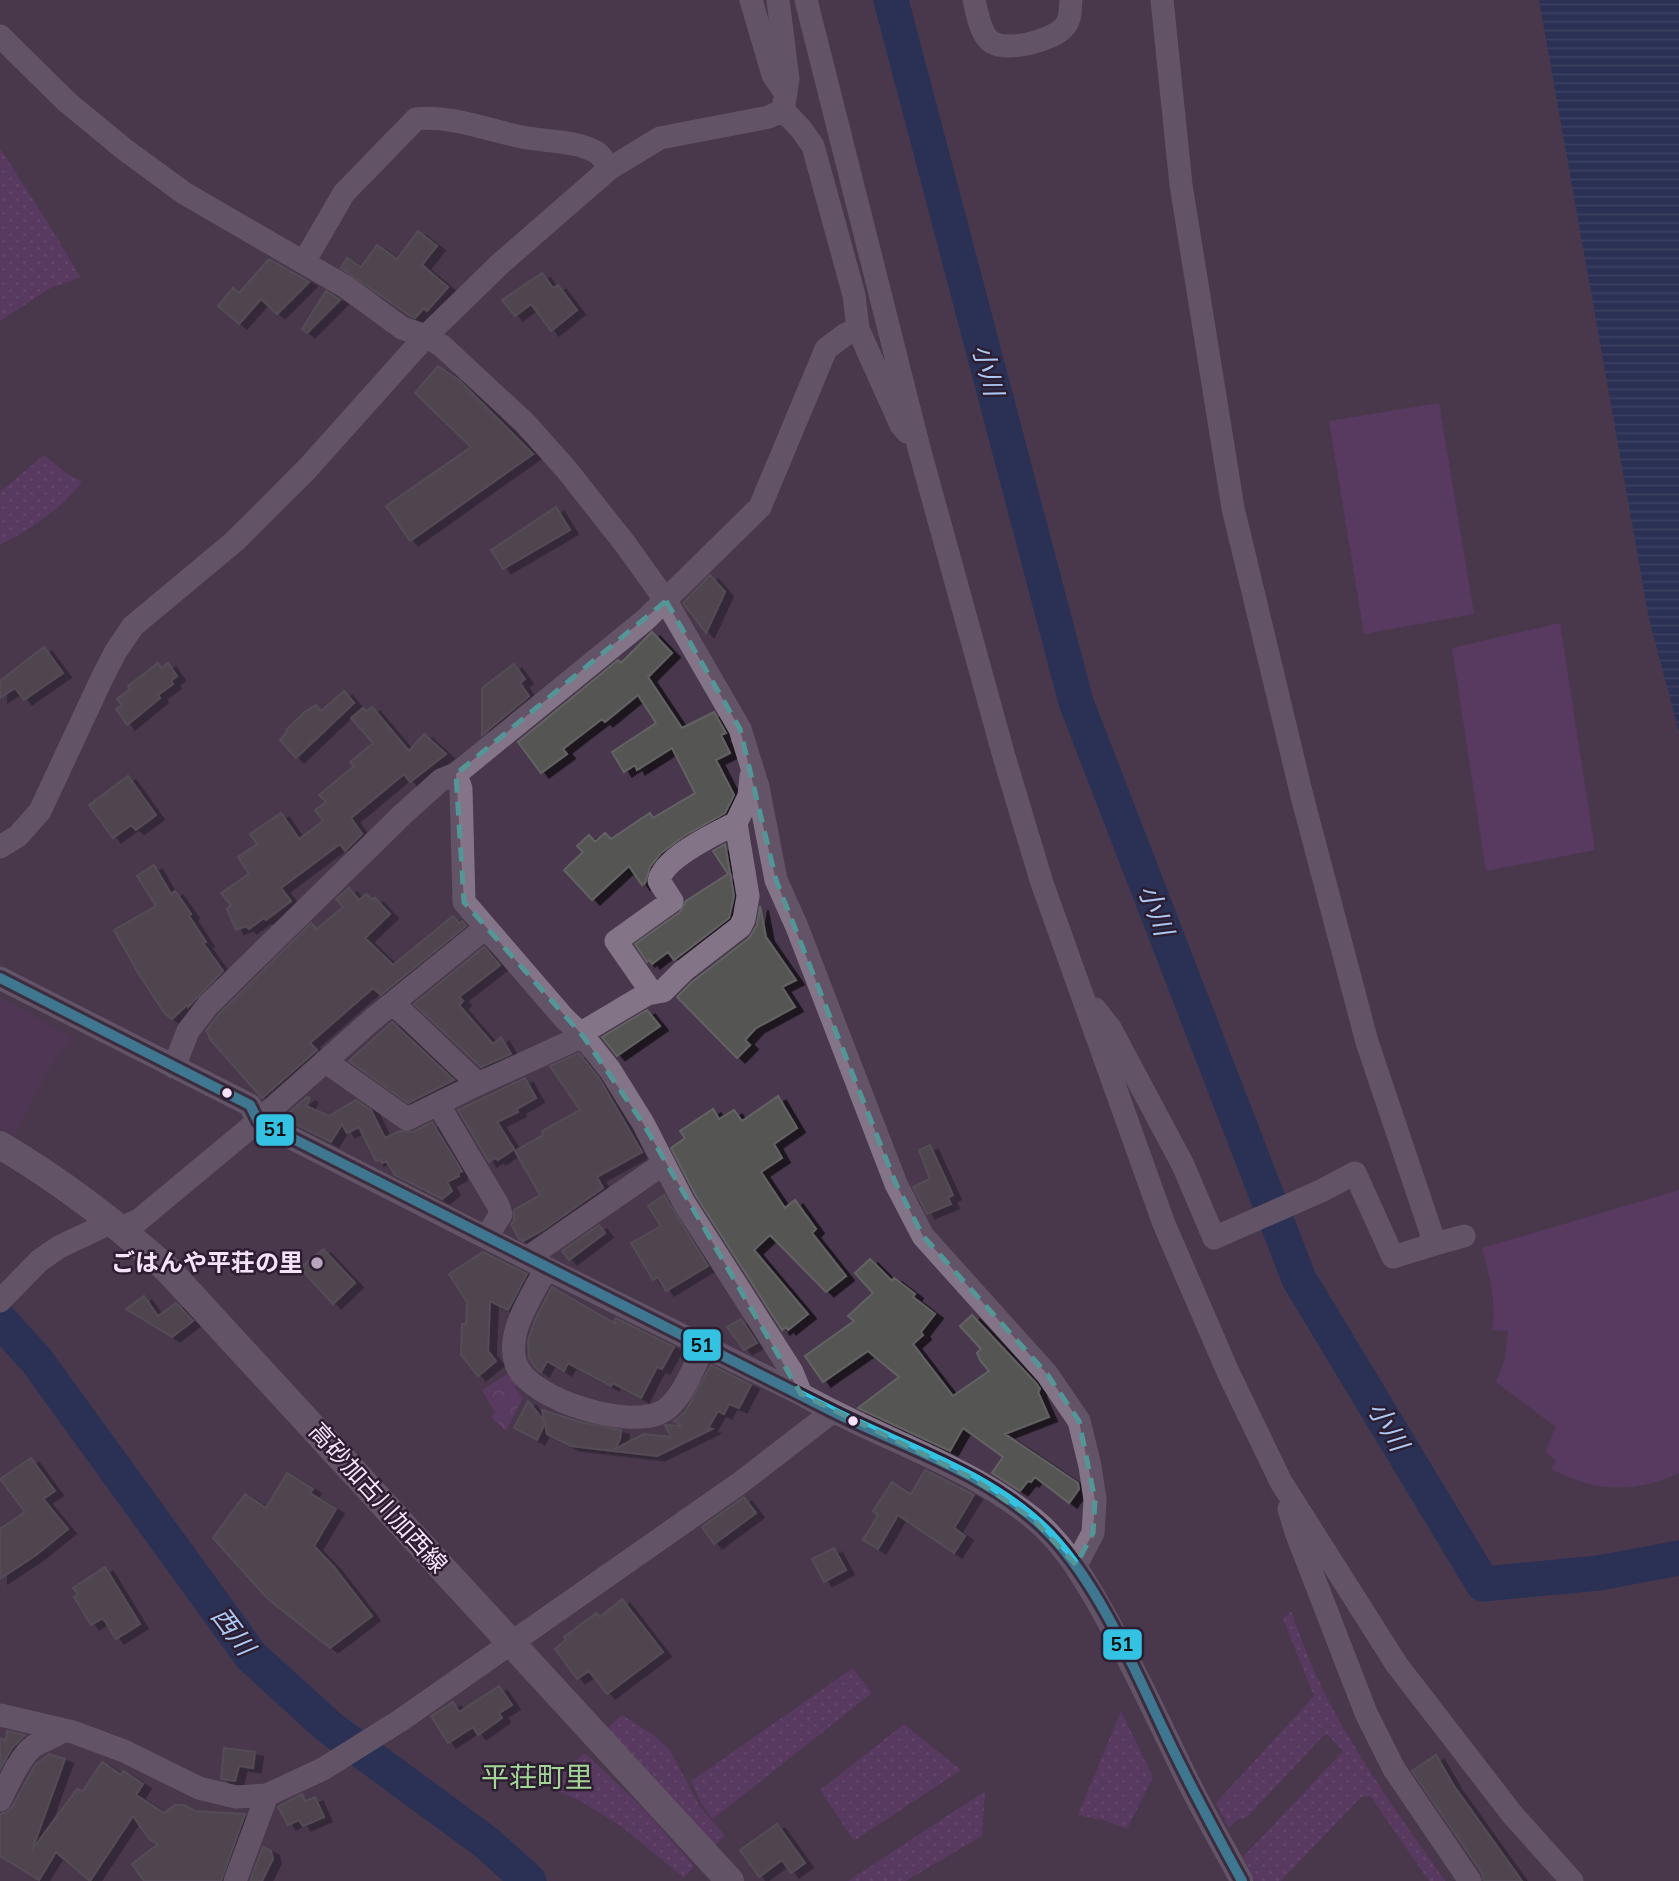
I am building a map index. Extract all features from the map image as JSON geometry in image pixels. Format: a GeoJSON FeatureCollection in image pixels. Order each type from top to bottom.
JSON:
{"type":"FeatureCollection","features":[{"type":"Feature","properties":{"kind":"main road","name":"高砂加古川加西線"},"geometry":{"type":"LineString","coordinates":[[0,1145],[44,1171],[117,1225],[169,1271],[730,1881]]}},
{"type":"Feature","properties":{"kind":"street"},"geometry":{"type":"LineString","coordinates":[[751,0],[773,75],[784,102],[813,146],[854,295],[858,329],[901,425],[919,447]]}},
{"type":"Feature","properties":{"kind":"street"},"geometry":{"type":"LineString","coordinates":[[0,847],[18,836],[40,811],[107,668],[133,626],[235,541],[306,469],[426,336],[501,263],[609,169],[660,138],[769,117],[784,102],[788,79],[778,0]]}},
{"type":"Feature","properties":{"kind":"street"},"geometry":{"type":"LineString","coordinates":[[806,0],[919,447],[1009,773],[1042,883],[1164,1223],[1228,1373],[1281,1482],[1397,1665],[1512,1814],[1572,1881]]}},
{"type":"Feature","properties":{"kind":"street"},"geometry":{"type":"LineString","coordinates":[[974,0],[984,35],[991,43],[1009,46],[1056,34],[1065,26],[1069,17],[1070,0]]}},
{"type":"Feature","properties":{"kind":"street"},"geometry":{"type":"LineString","coordinates":[[1162,0],[1181,185],[1233,508],[1302,796],[1367,1042],[1436,1244]]}},
{"type":"Feature","properties":{"kind":"street"},"geometry":{"type":"LineString","coordinates":[[0,36],[67,102],[124,149],[184,192],[346,287],[402,328],[426,336],[442,346],[525,423],[566,469],[666,601],[740,729],[758,787],[776,880],[797,927],[896,1184],[923,1236],[1047,1374],[1079,1421],[1090,1466],[1094,1500],[1093,1533],[1076,1565]]}},
{"type":"Feature","properties":{"kind":"street"},"geometry":{"type":"LineString","coordinates":[[304,262],[344,193],[416,119],[427,117],[576,145],[598,153],[609,169]]}},
{"type":"Feature","properties":{"kind":"street"},"geometry":{"type":"LineString","coordinates":[[174,1067],[188,1031],[208,1005],[403,814],[441,780],[456,774],[601,658],[666,601],[760,507],[826,349],[846,334],[858,329]]}},
{"type":"Feature","properties":{"kind":"street"},"geometry":{"type":"LineString","coordinates":[[325,1061],[407,1119],[583,1035],[588,1029],[647,994],[663,991],[683,971],[740,927],[744,919],[748,896],[736,823],[749,796],[751,769]]}},
{"type":"Feature","properties":{"kind":"street"},"geometry":{"type":"LineString","coordinates":[[456,774],[461,789],[464,902],[564,1018],[583,1035],[610,1070],[715,1252],[792,1372],[801,1394]]}},
{"type":"Feature","properties":{"kind":"street"},"geometry":{"type":"LineString","coordinates":[[652,993],[616,941],[672,901],[659,881],[659,876],[666,868],[705,840],[736,823]]}},
{"type":"Feature","properties":{"kind":"street"},"geometry":{"type":"LineString","coordinates":[[3,1298],[39,1261],[59,1247],[117,1225],[139,1220],[485,928]]}},
{"type":"Feature","properties":{"kind":"street"},"geometry":{"type":"LineString","coordinates":[[0,978],[250,1105],[258,1121],[832,1412],[974,1479],[1034,1520],[1076,1565],[1126,1651],[1184,1772],[1242,1881]]}},
{"type":"Feature","properties":{"kind":"street"},"geometry":{"type":"LineString","coordinates":[[1083,995],[1110,1028],[1183,1165],[1214,1238],[1321,1191],[1355,1173],[1394,1257],[1464,1236]]}},
{"type":"Feature","properties":{"kind":"street"},"geometry":{"type":"LineString","coordinates":[[393,1003],[478,1084]]}},
{"type":"Feature","properties":{"kind":"street"},"geometry":{"type":"LineString","coordinates":[[438,1104],[498,1205],[498,1220],[487,1236]]}},
{"type":"Feature","properties":{"kind":"street"},"geometry":{"type":"LineString","coordinates":[[663,1164],[537,1263],[513,1345],[516,1364],[526,1379],[544,1393],[588,1410],[638,1418],[653,1416],[666,1409],[682,1389],[704,1346]]}},
{"type":"Feature","properties":{"kind":"street"},"geometry":{"type":"LineString","coordinates":[[0,1716],[64,1730],[124,1751],[199,1788],[236,1797],[267,1795],[323,1769],[401,1720],[740,1483],[832,1412]]}},
{"type":"Feature","properties":{"kind":"street"},"geometry":{"type":"LineString","coordinates":[[1281,1482],[1296,1532],[1366,1713],[1394,1769],[1470,1881]]}},
{"type":"Feature","properties":{"kind":"street"},"geometry":{"type":"LineString","coordinates":[[0,1800],[32,1747],[52,1739],[64,1730]]}},
{"type":"Feature","properties":{"kind":"street"},"geometry":{"type":"LineString","coordinates":[[234,1881],[267,1795]]}},
{"type":"Feature","properties":{"kind":"highlighted area"},"geometry":{"type":"Polygon","coordinates":[[[666,601],[740,729],[776,880],[896,1184],[923,1236],[1047,1374],[1079,1421],[1095,1500],[1093,1533],[1076,1565],[1034,1520],[974,1479],[801,1394],[643,1123],[583,1036],[464,902],[456,774],[666,601]]]}},
{"type":"Feature","properties":{"kind":"shaded area"},"geometry":{"type":"Polygon","coordinates":[[[0,997],[72,1038],[50,1067],[15,1135],[0,1126],[0,997]]]}},
{"type":"Feature","properties":{"kind":"green space"},"geometry":{"type":"Polygon","coordinates":[[[0,148],[80,277],[49,289],[0,321],[0,148]]]}},
{"type":"Feature","properties":{"kind":"green space"},"geometry":{"type":"Polygon","coordinates":[[[1439,403],[1474,614],[1364,634],[1329,421],[1439,403]]]}},
{"type":"Feature","properties":{"kind":"green space"},"geometry":{"type":"Polygon","coordinates":[[[44,455],[82,482],[64,502],[44,518],[0,545],[0,492],[44,455]]]}},
{"type":"Feature","properties":{"kind":"green space"},"geometry":{"type":"Polygon","coordinates":[[[1560,623],[1595,850],[1486,871],[1452,648],[1560,623]]]}},
{"type":"Feature","properties":{"kind":"green space"},"geometry":{"type":"Polygon","coordinates":[[[1679,1190],[1679,1473],[1646,1484],[1615,1488],[1567,1477],[1551,1469],[1556,1461],[1545,1452],[1556,1427],[1496,1382],[1505,1359],[1508,1331],[1492,1330],[1493,1298],[1482,1248],[1679,1190]]]}},
{"type":"Feature","properties":{"kind":"green space"},"geometry":{"type":"Polygon","coordinates":[[[512,1371],[519,1382],[514,1387],[523,1398],[506,1431],[491,1417],[495,1412],[482,1390],[512,1371]]]}},
{"type":"Feature","properties":{"kind":"green space"},"geometry":{"type":"Polygon","coordinates":[[[1291,1611],[1332,1708],[1378,1784],[1445,1881],[1429,1881],[1370,1796],[1361,1797],[1281,1881],[1255,1881],[1243,1857],[1343,1751],[1326,1733],[1247,1817],[1237,1820],[1229,1828],[1216,1803],[1314,1696],[1283,1619],[1291,1611]]]}},
{"type":"Feature","properties":{"kind":"green space"},"geometry":{"type":"Polygon","coordinates":[[[853,1668],[872,1693],[713,1819],[702,1805],[691,1781],[853,1668]]]}},
{"type":"Feature","properties":{"kind":"green space"},"geometry":{"type":"Polygon","coordinates":[[[1121,1711],[1153,1777],[1127,1829],[1078,1815],[1121,1711]]]}},
{"type":"Feature","properties":{"kind":"green space"},"geometry":{"type":"Polygon","coordinates":[[[622,1715],[655,1736],[670,1750],[700,1807],[725,1835],[714,1847],[606,1729],[622,1715]]]}},
{"type":"Feature","properties":{"kind":"green space"},"geometry":{"type":"Polygon","coordinates":[[[904,1724],[961,1770],[854,1841],[820,1790],[904,1724]]]}},
{"type":"Feature","properties":{"kind":"green space"},"geometry":{"type":"Polygon","coordinates":[[[585,1753],[643,1808],[694,1866],[684,1878],[622,1827],[584,1803],[545,1785],[585,1753]]]}},
{"type":"Feature","properties":{"kind":"green space"},"geometry":{"type":"Polygon","coordinates":[[[985,1791],[982,1836],[906,1881],[848,1881],[985,1791]]]}},
{"type":"Feature","properties":{"kind":"water"},"geometry":{"type":"Polygon","coordinates":[[[1539,0],[1679,0],[1679,732],[1649,619],[1539,0]]]}},
{"type":"Feature","properties":{"kind":"building"},"geometry":{"type":"Polygon","coordinates":[[[418,231],[437,246],[422,265],[448,287],[427,311],[424,308],[415,318],[341,268],[347,258],[361,267],[377,245],[397,259],[418,231]]]}},
{"type":"Feature","properties":{"kind":"building"},"geometry":{"type":"Polygon","coordinates":[[[269,259],[309,282],[277,314],[261,299],[239,324],[218,306],[233,288],[239,293],[269,259]]]}},
{"type":"Feature","properties":{"kind":"building"},"geometry":{"type":"Polygon","coordinates":[[[542,273],[553,288],[558,285],[577,310],[551,331],[531,304],[515,316],[502,300],[542,273]]]}},
{"type":"Feature","properties":{"kind":"building"},"geometry":{"type":"Polygon","coordinates":[[[326,291],[340,300],[307,333],[302,329],[326,291]]]}},
{"type":"Feature","properties":{"kind":"building"},"geometry":{"type":"Polygon","coordinates":[[[438,366],[459,380],[533,454],[410,541],[386,506],[471,447],[415,393],[438,366]]]}},
{"type":"Feature","properties":{"kind":"building"},"geometry":{"type":"Polygon","coordinates":[[[556,507],[570,530],[503,569],[491,550],[556,507]]]}},
{"type":"Feature","properties":{"kind":"building"},"geometry":{"type":"Polygon","coordinates":[[[710,575],[725,592],[706,633],[683,603],[710,575]]]}},
{"type":"Feature","properties":{"kind":"building"},"geometry":{"type":"Polygon","coordinates":[[[652,632],[672,653],[648,677],[682,728],[714,712],[726,733],[721,735],[730,753],[716,760],[734,795],[725,813],[684,836],[661,853],[650,867],[645,883],[642,885],[629,866],[592,900],[564,870],[583,852],[577,846],[589,835],[595,842],[605,833],[611,839],[650,813],[653,818],[695,793],[672,748],[637,770],[635,765],[624,772],[612,752],[656,723],[638,695],[605,722],[602,719],[563,749],[567,754],[541,773],[518,742],[618,660],[621,663],[652,632]]]}},
{"type":"Feature","properties":{"kind":"building"},"geometry":{"type":"Polygon","coordinates":[[[44,647],[63,673],[24,700],[15,688],[0,698],[0,681],[44,647]]]}},
{"type":"Feature","properties":{"kind":"building"},"geometry":{"type":"Polygon","coordinates":[[[158,663],[161,668],[168,663],[177,676],[171,681],[173,684],[127,725],[116,709],[122,705],[117,699],[130,689],[128,686],[158,663]]]}},
{"type":"Feature","properties":{"kind":"building"},"geometry":{"type":"Polygon","coordinates":[[[514,664],[525,679],[520,683],[529,696],[482,735],[482,688],[514,664]]]}},
{"type":"Feature","properties":{"kind":"building"},"geometry":{"type":"Polygon","coordinates":[[[344,691],[354,703],[296,758],[280,740],[286,730],[306,711],[316,705],[321,711],[344,691]]]}},
{"type":"Feature","properties":{"kind":"building"},"geometry":{"type":"Polygon","coordinates":[[[372,707],[409,751],[424,734],[446,754],[410,782],[404,774],[351,818],[362,834],[345,851],[340,844],[281,888],[291,901],[249,929],[246,926],[236,930],[227,909],[231,905],[221,893],[249,874],[238,857],[257,844],[250,834],[281,813],[299,839],[323,821],[315,810],[326,802],[319,795],[354,766],[350,762],[373,743],[351,718],[363,708],[367,711],[372,707]]]}},
{"type":"Feature","properties":{"kind":"building"},"geometry":{"type":"Polygon","coordinates":[[[128,776],[156,815],[136,830],[131,825],[113,838],[89,805],[128,776]]]}},
{"type":"Feature","properties":{"kind":"building"},"geometry":{"type":"Polygon","coordinates":[[[725,844],[734,896],[729,918],[674,960],[668,952],[652,964],[650,960],[647,962],[635,944],[680,912],[686,901],[728,874],[713,851],[725,844]]]}},
{"type":"Feature","properties":{"kind":"building"},"geometry":{"type":"Polygon","coordinates":[[[154,865],[171,894],[175,891],[191,914],[189,916],[206,942],[203,943],[223,971],[188,1007],[187,1005],[172,1019],[165,1014],[140,976],[114,930],[156,906],[137,876],[154,865]]]}},
{"type":"Feature","properties":{"kind":"building"},"geometry":{"type":"Polygon","coordinates":[[[349,888],[359,900],[366,894],[372,899],[375,898],[390,914],[365,938],[393,965],[453,916],[466,926],[381,995],[373,988],[310,1043],[317,1050],[262,1098],[209,1038],[206,1031],[219,1014],[311,923],[317,929],[343,907],[336,899],[349,888]]]}},
{"type":"Feature","properties":{"kind":"building"},"geometry":{"type":"Polygon","coordinates":[[[760,906],[766,937],[796,980],[782,987],[795,1007],[756,1028],[745,1040],[750,1045],[737,1058],[677,997],[749,938],[757,925],[760,906]]]}},
{"type":"Feature","properties":{"kind":"building"},"geometry":{"type":"Polygon","coordinates":[[[484,947],[500,965],[459,997],[463,1001],[459,1005],[493,1044],[501,1037],[511,1054],[481,1067],[414,1004],[484,947]]]}},
{"type":"Feature","properties":{"kind":"building"},"geometry":{"type":"Polygon","coordinates":[[[647,1010],[660,1026],[617,1056],[602,1037],[647,1010]]]}},
{"type":"Feature","properties":{"kind":"building"},"geometry":{"type":"Polygon","coordinates":[[[392,1022],[454,1080],[408,1103],[349,1061],[392,1022]]]}},
{"type":"Feature","properties":{"kind":"building"},"geometry":{"type":"Polygon","coordinates":[[[579,1053],[599,1078],[642,1152],[597,1177],[603,1188],[523,1241],[519,1239],[511,1224],[514,1221],[514,1210],[540,1195],[515,1151],[543,1135],[542,1131],[580,1110],[550,1066],[579,1053]]]}},
{"type":"Feature","properties":{"kind":"building"},"geometry":{"type":"Polygon","coordinates":[[[525,1078],[536,1098],[517,1109],[518,1112],[497,1122],[514,1149],[498,1160],[495,1158],[489,1162],[458,1110],[525,1078]]]}},
{"type":"Feature","properties":{"kind":"building"},"geometry":{"type":"Polygon","coordinates":[[[778,1096],[797,1128],[774,1144],[782,1158],[761,1172],[785,1208],[795,1200],[816,1229],[812,1233],[846,1276],[826,1292],[770,1235],[754,1250],[808,1314],[788,1330],[786,1327],[782,1330],[696,1196],[671,1148],[685,1138],[680,1131],[713,1109],[719,1119],[734,1110],[742,1121],[778,1096]]]}},
{"type":"Feature","properties":{"kind":"building"},"geometry":{"type":"Polygon","coordinates":[[[307,1097],[310,1098],[306,1106],[329,1116],[356,1100],[371,1110],[385,1138],[400,1131],[413,1132],[432,1122],[462,1171],[458,1173],[459,1176],[447,1182],[452,1191],[442,1199],[395,1175],[386,1161],[376,1161],[359,1127],[347,1133],[342,1124],[331,1142],[283,1118],[307,1097]]]}},
{"type":"Feature","properties":{"kind":"building"},"geometry":{"type":"Polygon","coordinates":[[[930,1145],[953,1195],[948,1198],[951,1204],[927,1214],[913,1187],[930,1179],[919,1150],[930,1145]]]}},
{"type":"Feature","properties":{"kind":"building"},"geometry":{"type":"Polygon","coordinates":[[[664,1195],[708,1266],[666,1291],[658,1277],[653,1280],[631,1243],[661,1226],[648,1206],[664,1195]]]}},
{"type":"Feature","properties":{"kind":"building"},"geometry":{"type":"Polygon","coordinates":[[[599,1225],[605,1233],[569,1260],[562,1251],[599,1225]]]}},
{"type":"Feature","properties":{"kind":"building"},"geometry":{"type":"Polygon","coordinates":[[[323,1249],[355,1283],[333,1304],[300,1268],[323,1249]]]}},
{"type":"Feature","properties":{"kind":"building"},"geometry":{"type":"Polygon","coordinates":[[[483,1252],[527,1274],[508,1310],[490,1301],[488,1351],[496,1361],[478,1376],[461,1355],[462,1324],[466,1324],[467,1302],[449,1274],[483,1252]]]}},
{"type":"Feature","properties":{"kind":"building"},"geometry":{"type":"Polygon","coordinates":[[[870,1259],[892,1281],[894,1278],[915,1294],[913,1297],[935,1314],[921,1332],[923,1335],[913,1344],[953,1396],[989,1371],[977,1353],[981,1349],[960,1326],[972,1315],[1036,1383],[1049,1417],[1005,1434],[1078,1483],[1079,1489],[1069,1503],[1035,1477],[1020,1491],[992,1473],[1003,1457],[963,1428],[950,1451],[858,1408],[899,1377],[868,1351],[823,1382],[805,1356],[854,1321],[848,1316],[873,1293],[855,1273],[870,1259]]]}},
{"type":"Feature","properties":{"kind":"building"},"geometry":{"type":"Polygon","coordinates":[[[552,1287],[616,1324],[616,1318],[674,1347],[662,1369],[657,1367],[641,1398],[613,1383],[611,1386],[568,1363],[564,1371],[547,1361],[541,1372],[536,1368],[529,1358],[528,1341],[535,1320],[552,1287]]]}},
{"type":"Feature","properties":{"kind":"building"},"geometry":{"type":"Polygon","coordinates":[[[144,1296],[158,1316],[176,1303],[193,1321],[172,1337],[126,1309],[144,1296]]]}},
{"type":"Feature","properties":{"kind":"building"},"geometry":{"type":"Polygon","coordinates":[[[741,1319],[757,1343],[744,1350],[727,1327],[741,1319]]]}},
{"type":"Feature","properties":{"kind":"building"},"geometry":{"type":"Polygon","coordinates":[[[711,1365],[751,1385],[739,1408],[729,1404],[724,1414],[718,1411],[708,1428],[712,1429],[657,1456],[571,1446],[547,1434],[545,1423],[537,1440],[514,1428],[528,1401],[544,1421],[542,1410],[580,1422],[621,1430],[615,1449],[644,1434],[671,1437],[665,1425],[683,1426],[674,1421],[685,1412],[711,1365]]]}},
{"type":"Feature","properties":{"kind":"building"},"geometry":{"type":"Polygon","coordinates":[[[31,1458],[55,1491],[43,1499],[68,1529],[0,1579],[0,1529],[25,1512],[0,1479],[31,1458]]]}},
{"type":"Feature","properties":{"kind":"building"},"geometry":{"type":"Polygon","coordinates":[[[925,1470],[974,1495],[954,1528],[965,1536],[954,1553],[898,1515],[878,1549],[863,1540],[878,1515],[873,1511],[892,1482],[911,1494],[925,1470]]]}},
{"type":"Feature","properties":{"kind":"building"},"geometry":{"type":"Polygon","coordinates":[[[287,1473],[313,1489],[310,1493],[336,1509],[314,1546],[372,1616],[330,1648],[268,1599],[213,1538],[245,1494],[266,1508],[287,1473]]]}},
{"type":"Feature","properties":{"kind":"building"},"geometry":{"type":"Polygon","coordinates":[[[744,1497],[756,1513],[714,1544],[702,1527],[744,1497]]]}},
{"type":"Feature","properties":{"kind":"building"},"geometry":{"type":"Polygon","coordinates":[[[834,1548],[846,1570],[824,1582],[812,1559],[834,1548]]]}},
{"type":"Feature","properties":{"kind":"building"},"geometry":{"type":"Polygon","coordinates":[[[105,1567],[140,1624],[116,1639],[103,1618],[91,1625],[74,1597],[78,1594],[73,1588],[105,1567]]]}},
{"type":"Feature","properties":{"kind":"building"},"geometry":{"type":"Polygon","coordinates":[[[622,1599],[663,1652],[607,1694],[589,1671],[577,1679],[555,1649],[566,1640],[564,1637],[596,1613],[600,1617],[622,1599]]]}},
{"type":"Feature","properties":{"kind":"building"},"geometry":{"type":"Polygon","coordinates":[[[499,1686],[512,1705],[499,1713],[502,1718],[478,1735],[473,1727],[448,1743],[431,1716],[453,1702],[459,1712],[499,1686]]]}},
{"type":"Feature","properties":{"kind":"building"},"geometry":{"type":"Polygon","coordinates":[[[7,1731],[25,1735],[12,1748],[0,1769],[0,1738],[6,1741],[7,1731]]]}},
{"type":"Feature","properties":{"kind":"building"},"geometry":{"type":"Polygon","coordinates":[[[224,1748],[255,1752],[253,1768],[239,1766],[235,1781],[221,1779],[224,1748]]]}},
{"type":"Feature","properties":{"kind":"building"},"geometry":{"type":"Polygon","coordinates":[[[49,1754],[65,1759],[32,1850],[77,1789],[83,1791],[102,1762],[121,1775],[123,1771],[143,1784],[136,1795],[164,1813],[175,1805],[184,1805],[195,1811],[245,1814],[221,1881],[144,1881],[132,1864],[158,1844],[149,1839],[133,1816],[90,1881],[56,1852],[39,1880],[0,1856],[0,1814],[12,1807],[35,1765],[49,1754]]]}},
{"type":"Feature","properties":{"kind":"building"},"geometry":{"type":"Polygon","coordinates":[[[1436,1755],[1454,1786],[1522,1881],[1484,1881],[1482,1873],[1412,1771],[1436,1755]]]}},
{"type":"Feature","properties":{"kind":"building"},"geometry":{"type":"Polygon","coordinates":[[[302,1794],[305,1801],[315,1797],[324,1817],[303,1826],[299,1820],[288,1825],[278,1807],[302,1794]]]}},
{"type":"Feature","properties":{"kind":"building"},"geometry":{"type":"Polygon","coordinates":[[[777,1824],[805,1863],[791,1873],[782,1860],[759,1877],[740,1850],[777,1824]]]}},
{"type":"Feature","properties":{"kind":"building"},"geometry":{"type":"Polygon","coordinates":[[[263,1847],[271,1851],[273,1859],[262,1881],[250,1881],[263,1847]]]}},
{"type":"Feature","properties":{"kind":"waterway","name":"小川"},"geometry":{"type":"LineString","coordinates":[[891,0],[1076,702],[1299,1279],[1483,1584],[1599,1573],[1679,1558]]}},
{"type":"Feature","properties":{"kind":"waterway","name":"西川"},"geometry":{"type":"LineString","coordinates":[[0,1320],[37,1361],[251,1656],[329,1727],[487,1843],[529,1881]]}},
{"type":"Feature","properties":{"kind":"transit line","name":"51"},"geometry":{"type":"LineString","coordinates":[[0,978],[250,1105],[258,1121],[832,1411],[947,1464],[1003,1495],[1051,1535],[1085,1578],[1128,1655],[1192,1788],[1242,1881]]}},
{"type":"Feature","properties":{"kind":"place","name":"ごはんや平荘の里"},"geometry":{"type":"Point","coordinates":[317,1263]}},
{"type":"Feature","properties":{"kind":"district","name":"平荘町里"},"geometry":{"type":"Point","coordinates":[537,1777]}}]}
